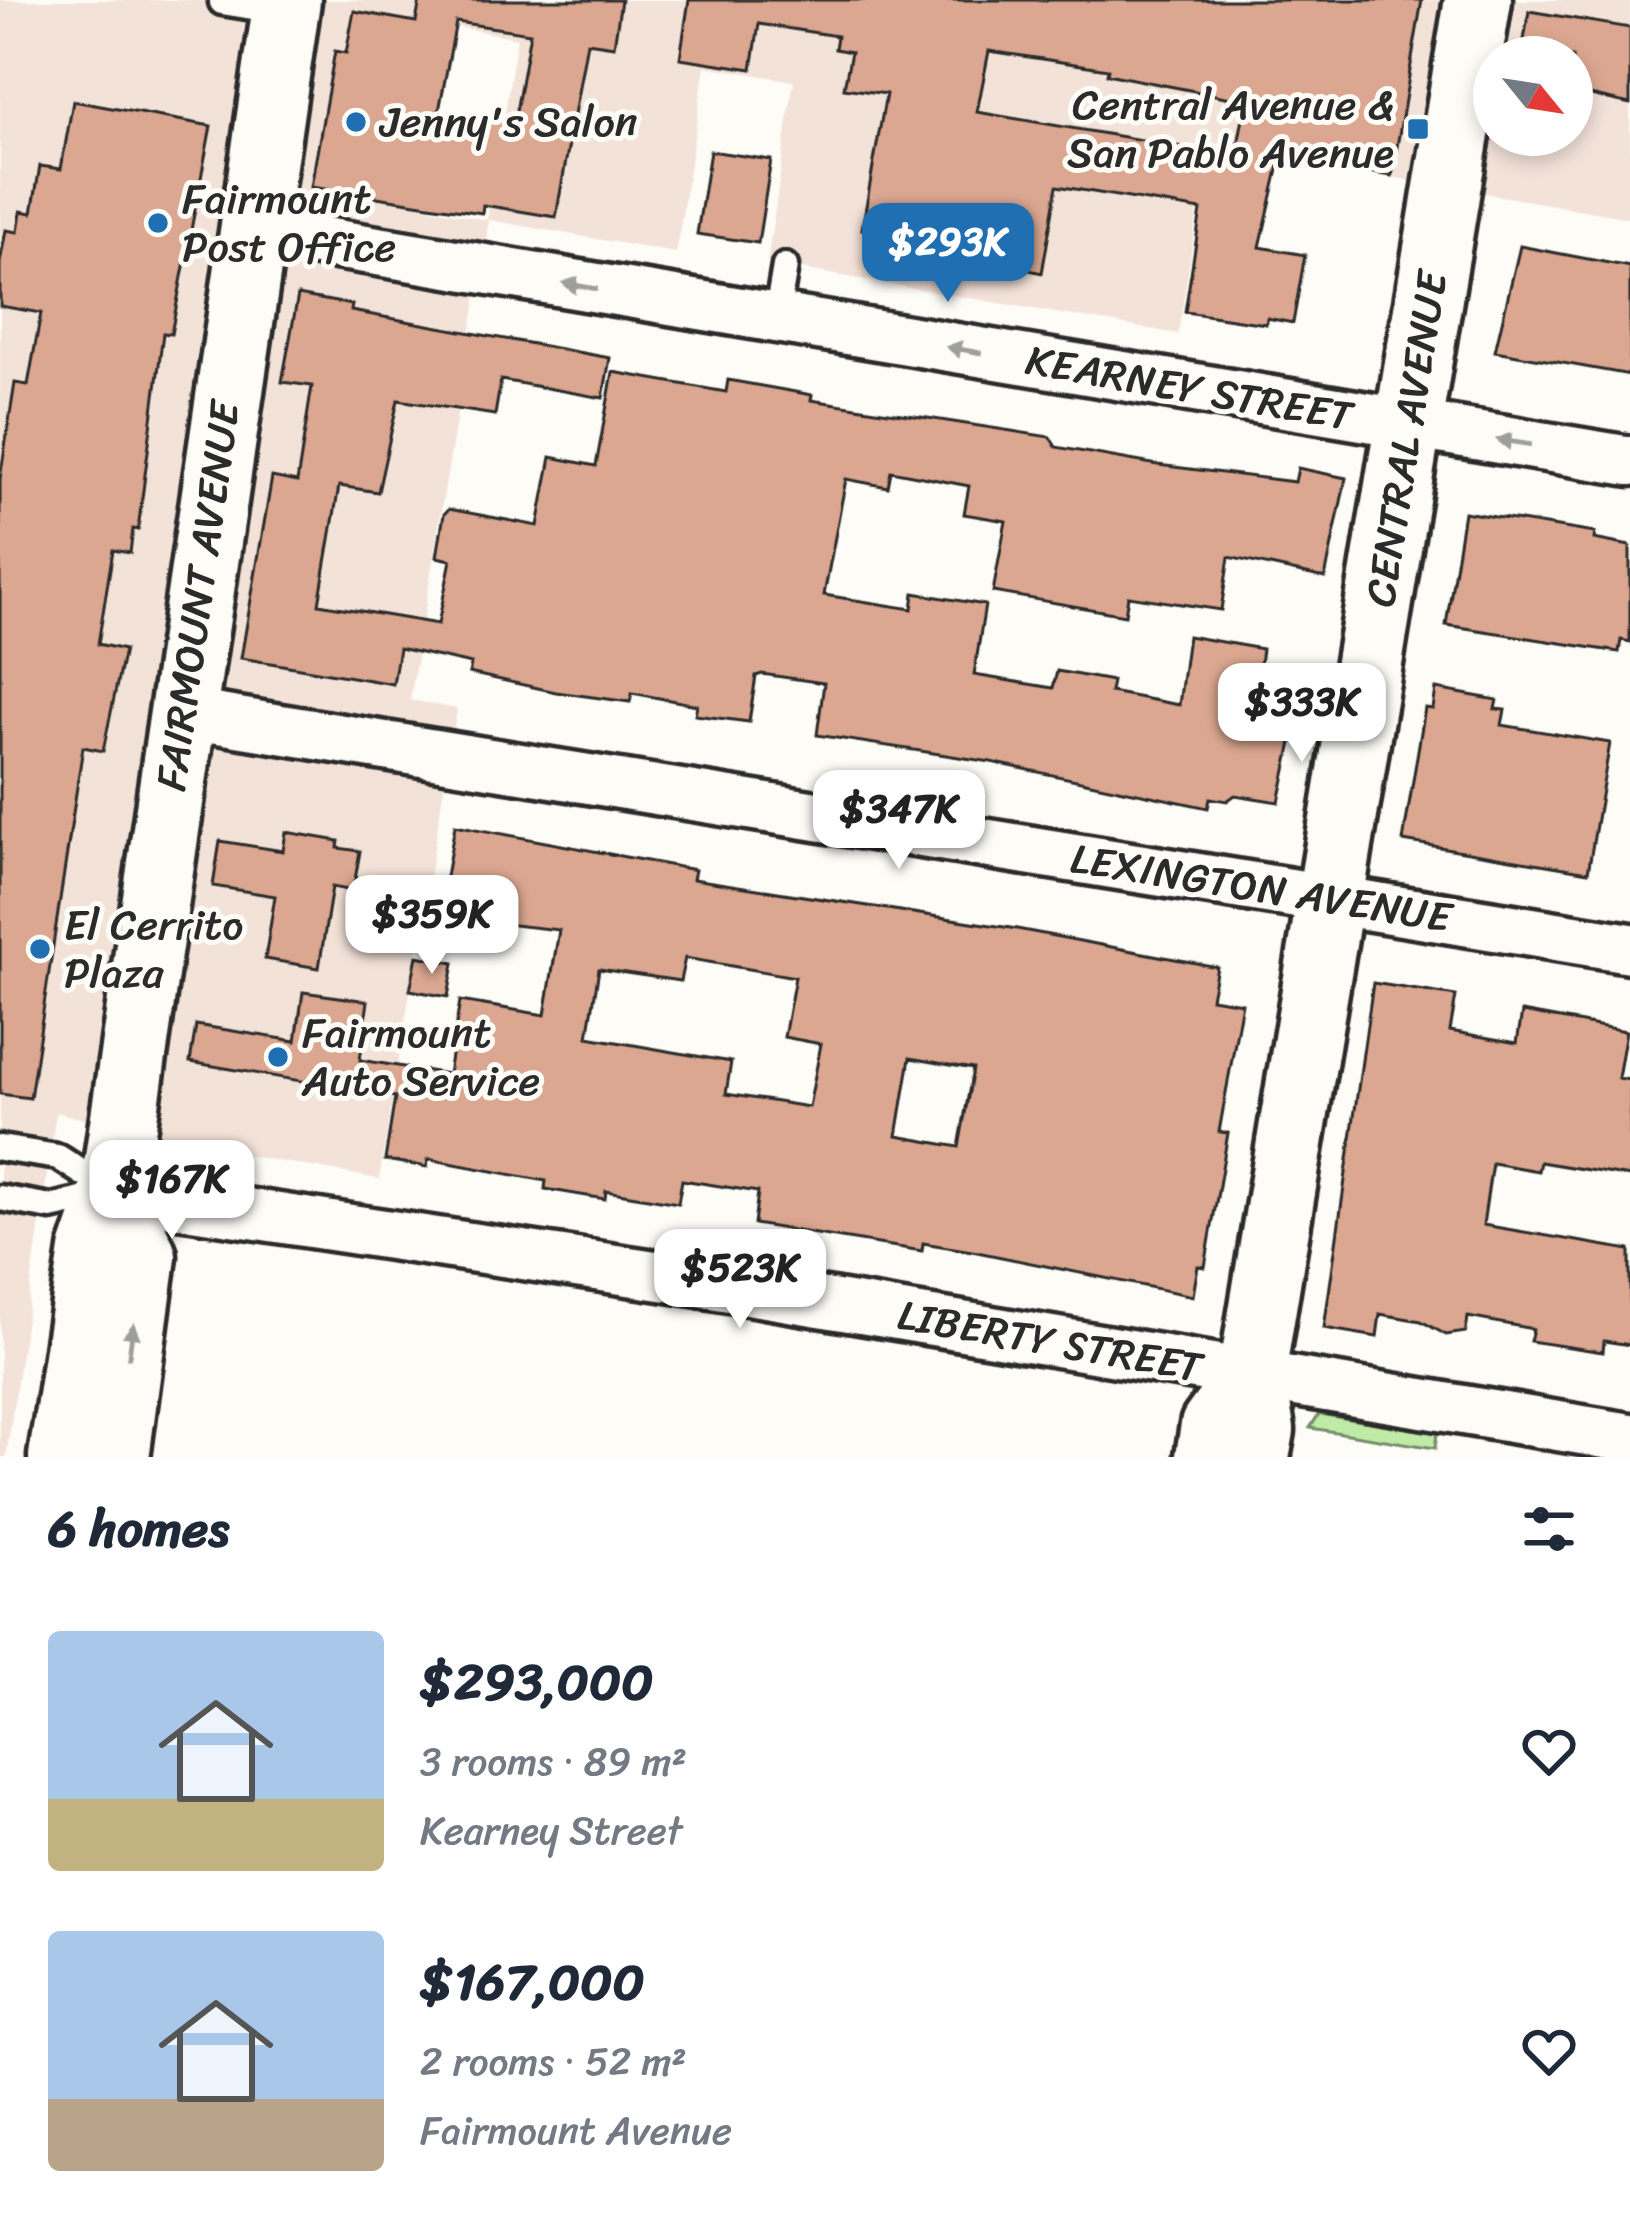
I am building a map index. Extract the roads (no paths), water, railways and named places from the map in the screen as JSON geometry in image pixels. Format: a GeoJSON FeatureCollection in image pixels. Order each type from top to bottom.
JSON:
{"type":"FeatureCollection","features":[{"type":"Feature","properties":{"kind":"street","name":"CENTRAL AVENUE"},"geometry":{"type":"LineString","coordinates":[[1256,1457],[1261,1430],[1252,1374],[1478,0]]}},
{"type":"Feature","properties":{"kind":"street","name":"FAIRMOUNT AVENUE"},"geometry":{"type":"LineString","coordinates":[[62,1457],[93,1251],[113,1193],[286,6]]}},
{"type":"Feature","properties":{"kind":"street","name":"KEARNEY STREET"},"geometry":{"type":"LineString","coordinates":[[252,230],[1630,461]]}},
{"type":"Feature","properties":{"kind":"street","name":"LEXINGTON AVENUE"},"geometry":{"type":"LineString","coordinates":[[182,713],[1630,948]]}},
{"type":"Feature","properties":{"kind":"street","name":"LIBERTY STREET"},"geometry":{"type":"LineString","coordinates":[[113,1193],[547,1257],[1630,1438]]}},
{"type":"Feature","properties":{"kind":"street"},"geometry":{"type":"LineString","coordinates":[[113,1193],[143,1256],[116,1457]]}},
{"type":"Feature","properties":{"kind":"street","name":"CENTRAL AVENUE"},"geometry":{"type":"LineString","coordinates":[[1209,1457],[1214,1426],[1252,1374]]}},
{"type":"Feature","properties":{"kind":"lane"},"geometry":{"type":"LineString","coordinates":[[222,2],[286,6]]}},
{"type":"Feature","properties":{"kind":"lane"},"geometry":{"type":"LineString","coordinates":[[776,319],[785,266]]}},
{"type":"Feature","properties":{"kind":"lane"},"geometry":{"type":"LineString","coordinates":[[0,1148],[58,1157],[113,1193]]}},
{"type":"Feature","properties":{"kind":"lane"},"geometry":{"type":"LineString","coordinates":[[0,1198],[51,1207],[113,1193]]}},
{"type":"Feature","properties":{"kind":"place","name":"Jenny's Salon"},"geometry":{"type":"Point","coordinates":[356,122]}},
{"type":"Feature","properties":{"kind":"place","name":"Central Avenue & San Pablo Avenue"},"geometry":{"type":"Point","coordinates":[1418,129]}},
{"type":"Feature","properties":{"kind":"place","name":"Fairmount Post Office"},"geometry":{"type":"Point","coordinates":[158,223]}},
{"type":"Feature","properties":{"kind":"place","name":"El Cerrito Plaza"},"geometry":{"type":"Point","coordinates":[40,949]}},
{"type":"Feature","properties":{"kind":"place","name":"Fairmount Auto Service"},"geometry":{"type":"Point","coordinates":[278,1057]}}]}
